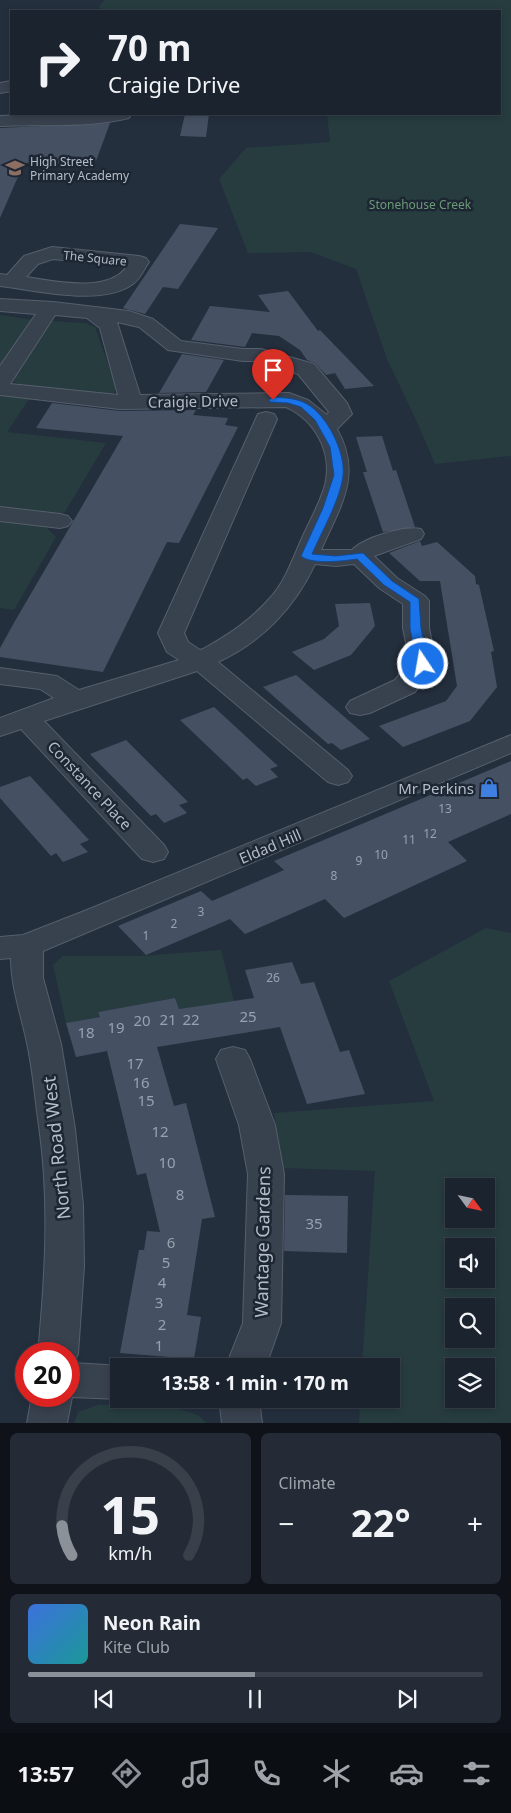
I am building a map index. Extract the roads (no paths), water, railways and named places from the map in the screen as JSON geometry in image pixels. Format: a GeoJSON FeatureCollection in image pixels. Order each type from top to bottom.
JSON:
{"type":"FeatureCollection","features":[{"type":"Feature","properties":{"kind":"street"},"geometry":{"type":"LineString","coordinates":[[0,121],[114,115]]}},
{"type":"Feature","properties":{"kind":"street","name":"The Square"},"geometry":{"type":"LineString","coordinates":[[52,253],[140,262],[128,279],[118,285],[103,288],[83,289],[6,281],[31,260],[52,253]]}},
{"type":"Feature","properties":{"kind":"street"},"geometry":{"type":"LineString","coordinates":[[0,305],[93,312],[138,319],[175,346],[243,355],[261,355],[306,369],[339,408],[341,414],[324,428]]}},
{"type":"Feature","properties":{"kind":"street"},"geometry":{"type":"LineString","coordinates":[[0,382],[51,309]]}},
{"type":"Feature","properties":{"kind":"street"},"geometry":{"type":"LineString","coordinates":[[93,312],[109,325],[131,402]]}},
{"type":"Feature","properties":{"kind":"street","name":"Craigie Drive"},"geometry":{"type":"LineString","coordinates":[[0,389],[131,402],[289,400],[304,406],[318,418],[335,447],[339,475],[328,508],[306,556],[280,603],[252,630],[199,662],[141,683],[76,700],[0,728]]}},
{"type":"Feature","properties":{"kind":"street"},"geometry":{"type":"LineString","coordinates":[[266,419],[171,633],[176,646],[213,670],[338,776]]}},
{"type":"Feature","properties":{"kind":"street"},"geometry":{"type":"LineString","coordinates":[[0,514],[60,521]]}},
{"type":"Feature","properties":{"kind":"street"},"geometry":{"type":"LineString","coordinates":[[306,556],[336,559],[360,556],[367,548],[412,534]]}},
{"type":"Feature","properties":{"kind":"street"},"geometry":{"type":"LineString","coordinates":[[360,556],[388,583],[416,601],[416,628],[423,664],[405,686],[360,707]]}},
{"type":"Feature","properties":{"kind":"street"},"geometry":{"type":"LineString","coordinates":[[0,676],[47,682],[76,700]]}},
{"type":"Feature","properties":{"kind":"street","name":"Constance Place"},"geometry":{"type":"LineString","coordinates":[[26,718],[153,852]]}},
{"type":"Feature","properties":{"kind":"street","name":"Eldad Hill"},"geometry":{"type":"LineString","coordinates":[[14,946],[230,862],[511,743]]}},
{"type":"Feature","properties":{"kind":"street","name":"North Road West"},"geometry":{"type":"LineString","coordinates":[[14,946],[27,978],[44,1044],[57,1129],[65,1205],[65,1266],[59,1342]]}},
{"type":"Feature","properties":{"kind":"street","name":"Wantage Gardens"},"geometry":{"type":"LineString","coordinates":[[233,1059],[256,1125],[266,1174],[262,1323],[249,1358]]}},
{"type":"Feature","properties":{"kind":"street"},"geometry":{"type":"LineString","coordinates":[[80,1380],[110,1382]]}},
{"type":"Feature","properties":{"kind":"street"},"geometry":{"type":"LineString","coordinates":[[47,1423],[50,1407]]}},
{"type":"Feature","properties":{"kind":"street"},"geometry":{"type":"LineString","coordinates":[[240,1408],[242,1423]]}},
{"type":"Feature","properties":{"kind":"place","name":"High Street Primary Academy"},"geometry":{"type":"Point","coordinates":[15,168]}},
{"type":"Feature","properties":{"kind":"place","name":"Mr Perkins"},"geometry":{"type":"Point","coordinates":[489,788]}},
{"type":"Feature","properties":{"kind":"park label","name":"Stonehouse Creek"},"geometry":{"type":"Point","coordinates":[420,204]}}]}
